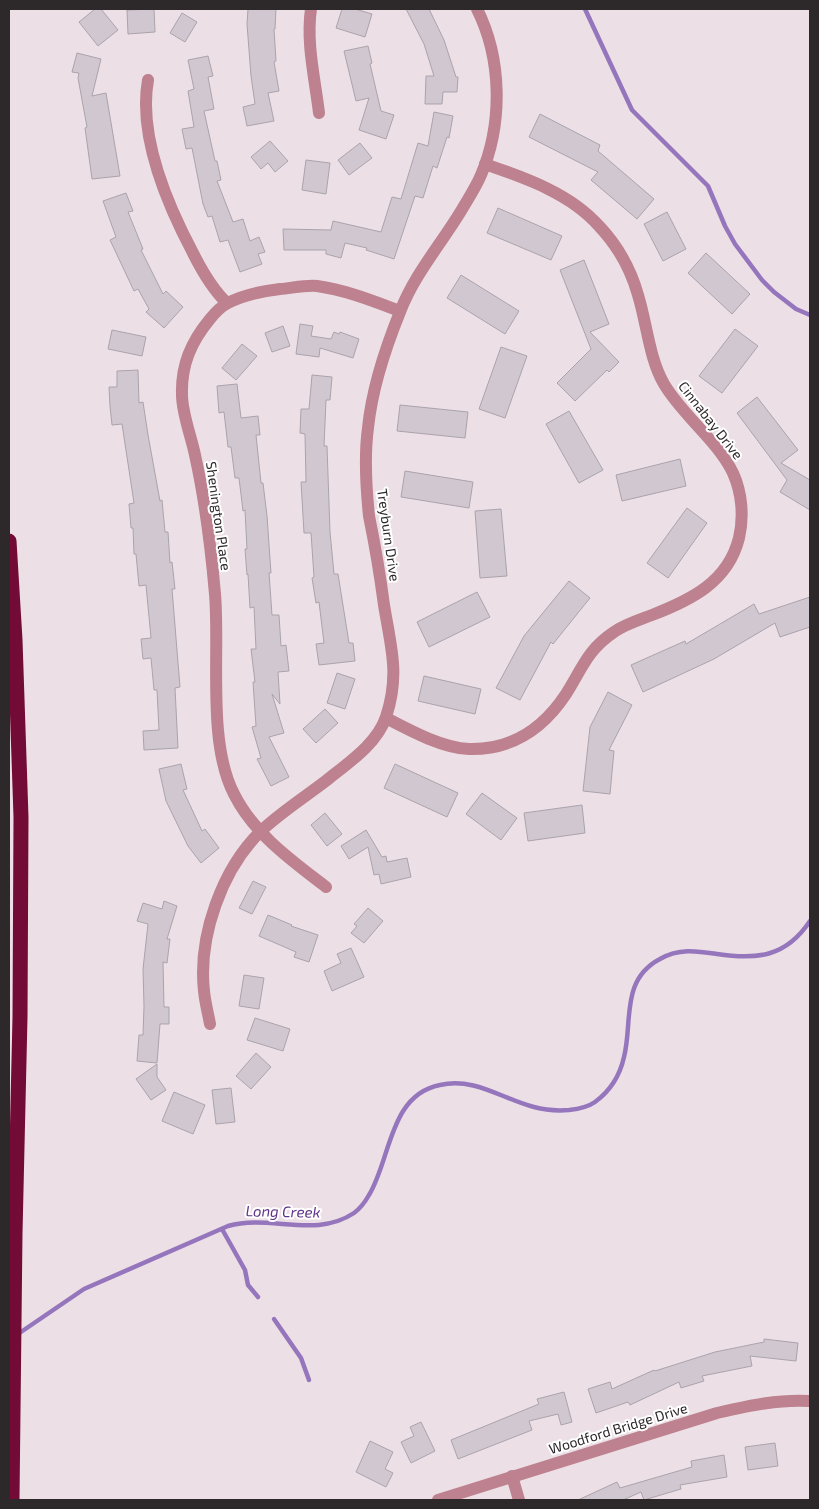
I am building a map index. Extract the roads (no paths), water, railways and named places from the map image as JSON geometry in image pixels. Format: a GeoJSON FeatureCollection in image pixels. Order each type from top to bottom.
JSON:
{"type":"FeatureCollection","features":[{"type":"Feature","properties":{"kind":"highway"},"geometry":{"type":"LineString","coordinates":[[9,541],[15,640],[21,817],[20,1017],[12,1500]]}},
{"type":"Feature","properties":{"kind":"street"},"geometry":{"type":"LineString","coordinates":[[311,9],[310,42],[319,113]]}},
{"type":"Feature","properties":{"kind":"street","name":"Treyburn Drive"},"geometry":{"type":"LineString","coordinates":[[210,1024],[204,989],[204,960],[212,913],[234,866],[272,821],[350,762],[367,746],[379,731],[386,718],[393,684],[394,657],[369,516],[366,447],[369,421],[376,384],[400,311],[422,271],[473,190],[485,164],[494,128],[496,109],[495,64],[490,40],[477,9]]}},
{"type":"Feature","properties":{"kind":"street"},"geometry":{"type":"LineString","coordinates":[[148,80],[146,117],[152,148],[166,195],[201,269],[219,296],[228,303]]}},
{"type":"Feature","properties":{"kind":"street","name":"Cinnabay Drive"},"geometry":{"type":"LineString","coordinates":[[386,718],[420,735],[468,749],[503,744],[527,735],[552,715],[585,659],[595,647],[626,624],[682,603],[704,590],[730,562],[739,536],[741,502],[733,474],[724,459],[683,411],[664,383],[656,364],[638,294],[620,253],[599,225],[576,205],[552,191],[485,164]]}},
{"type":"Feature","properties":{"kind":"street","name":"Shenington Place"},"geometry":{"type":"LineString","coordinates":[[326,887],[260,833],[245,816],[232,792],[222,761],[217,712],[215,595],[208,530],[196,456],[182,397],[182,374],[188,353],[198,334],[213,316],[228,303],[272,290],[315,286],[342,291],[400,311]]}},
{"type":"Feature","properties":{"kind":"street","name":"Woodford Bridge Drive"},"geometry":{"type":"LineString","coordinates":[[438,1500],[717,1413],[782,1401],[810,1402]]}},
{"type":"Feature","properties":{"kind":"street"},"geometry":{"type":"LineString","coordinates":[[512,1476],[519,1500]]}},
{"type":"Feature","properties":{"kind":"waterway"},"geometry":{"type":"LineString","coordinates":[[585,9],[632,110],[708,186],[735,244],[762,280],[796,309],[810,315]]}},
{"type":"Feature","properties":{"kind":"waterway","name":"Long Creek"},"geometry":{"type":"LineString","coordinates":[[18,1334],[84,1289],[228,1226],[244,1223],[324,1224],[339,1221],[354,1213],[369,1195],[401,1115],[410,1101],[423,1091],[453,1083],[477,1086],[542,1109],[569,1110],[583,1108],[592,1104],[610,1088],[620,1070],[624,1057],[633,990],[647,968],[660,959],[681,952],[695,951],[731,956],[758,956],[770,953],[781,949],[791,942],[810,921]]}},
{"type":"Feature","properties":{"kind":"waterway"},"geometry":{"type":"LineString","coordinates":[[222,1229],[245,1270],[248,1285],[258,1297]]}},
{"type":"Feature","properties":{"kind":"waterway"},"geometry":{"type":"LineString","coordinates":[[274,1319],[301,1358],[309,1380]]}}]}
